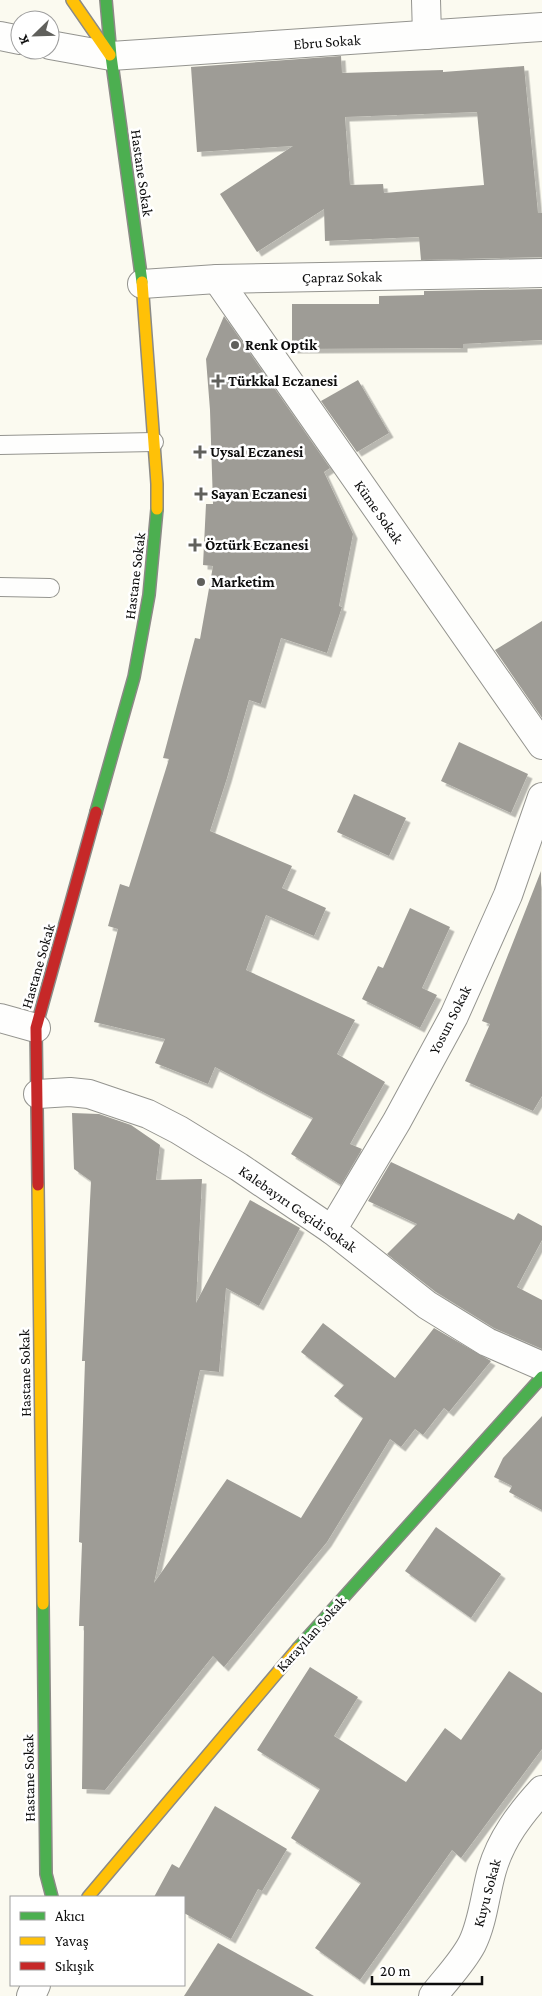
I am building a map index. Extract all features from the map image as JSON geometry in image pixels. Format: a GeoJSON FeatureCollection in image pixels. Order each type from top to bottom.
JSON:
{"type":"FeatureCollection","features":[{"type":"Feature","properties":{"kind":"street"},"geometry":{"type":"LineString","coordinates":[[72,0],[111,56]]}},
{"type":"Feature","properties":{"kind":"street","name":"Hastane Sokak"},"geometry":{"type":"LineString","coordinates":[[52,1896],[46,1874],[36,1028],[126,711],[149,595],[157,524],[157,484],[142,284],[111,56],[106,0]]}},
{"type":"Feature","properties":{"kind":"street"},"geometry":{"type":"LineString","coordinates":[[426,0],[427,35]]}},
{"type":"Feature","properties":{"kind":"street","name":"Ebru Sokak"},"geometry":{"type":"LineString","coordinates":[[60,47],[111,56],[542,27]]}},
{"type":"Feature","properties":{"kind":"street","name":"Çapraz Sokak"},"geometry":{"type":"LineString","coordinates":[[142,284],[217,279],[542,274]]}},
{"type":"Feature","properties":{"kind":"street","name":"Küme Sokak"},"geometry":{"type":"LineString","coordinates":[[217,279],[542,745]]}},
{"type":"Feature","properties":{"kind":"street","name":"Yosun Sokak"},"geometry":{"type":"LineString","coordinates":[[332,1230],[397,1122],[454,1016],[508,895],[542,797]]}},
{"type":"Feature","properties":{"kind":"street"},"geometry":{"type":"LineString","coordinates":[[0,1018],[36,1028]]}},
{"type":"Feature","properties":{"kind":"street","name":"Kalebayırı Geçidi Sokak"},"geometry":{"type":"LineString","coordinates":[[38,1094],[70,1092],[89,1094],[148,1114],[179,1130],[239,1167],[332,1230],[427,1306],[487,1342],[542,1366]]}},
{"type":"Feature","properties":{"kind":"street","name":"Karayılan Sokak"},"geometry":{"type":"LineString","coordinates":[[89,1896],[281,1667],[542,1376]]}},
{"type":"Feature","properties":{"kind":"street","name":"Kuyu Sokak"},"geometry":{"type":"LineString","coordinates":[[433,1996],[472,1944],[477,1932],[492,1869],[505,1839],[525,1808],[542,1790]]}},
{"type":"Feature","properties":{"kind":"lane"},"geometry":{"type":"LineString","coordinates":[[0,445],[154,442]]}},
{"type":"Feature","properties":{"kind":"lane"},"geometry":{"type":"LineString","coordinates":[[0,587],[50,588]]}},
{"type":"Feature","properties":{"kind":"building"},"geometry":{"type":"Polygon","coordinates":[[[341,56],[342,73],[443,70],[443,72],[524,66],[538,213],[542,213],[542,257],[421,260],[419,237],[325,241],[324,209],[257,252],[220,194],[293,146],[197,152],[191,67],[341,56]],[[477,112],[345,117],[350,185],[383,184],[384,193],[484,185],[477,112]]]}},
{"type":"Feature","properties":{"kind":"building"},"geometry":{"type":"Polygon","coordinates":[[[542,289],[542,340],[463,344],[463,348],[292,349],[292,304],[379,304],[379,296],[424,295],[424,291],[542,289]]]}},
{"type":"Feature","properties":{"kind":"building"},"geometry":{"type":"Polygon","coordinates":[[[224,316],[330,468],[324,472],[353,534],[339,606],[342,607],[327,653],[281,638],[261,704],[249,700],[210,831],[292,866],[282,888],[326,908],[314,936],[266,915],[246,970],[355,1020],[337,1054],[385,1082],[350,1144],[362,1149],[341,1185],[291,1154],[313,1118],[215,1067],[208,1084],[155,1063],[165,1039],[94,1022],[118,929],[108,926],[120,884],[129,887],[169,759],[163,758],[195,638],[200,639],[213,566],[203,565],[206,504],[213,504],[210,410],[206,359],[224,316]]]}},
{"type":"Feature","properties":{"kind":"building"},"geometry":{"type":"Polygon","coordinates":[[[358,380],[389,433],[357,452],[321,401],[358,380]]]}},
{"type":"Feature","properties":{"kind":"building"},"geometry":{"type":"Polygon","coordinates":[[[542,621],[542,718],[495,650],[542,621]]]}},
{"type":"Feature","properties":{"kind":"building"},"geometry":{"type":"Polygon","coordinates":[[[459,742],[528,774],[511,813],[441,781],[459,742]]]}},
{"type":"Feature","properties":{"kind":"building"},"geometry":{"type":"Polygon","coordinates":[[[354,794],[406,818],[389,856],[337,832],[354,794]]]}},
{"type":"Feature","properties":{"kind":"building"},"geometry":{"type":"Polygon","coordinates":[[[541,871],[542,1096],[533,1111],[465,1081],[490,1024],[482,1021],[541,871]]]}},
{"type":"Feature","properties":{"kind":"building"},"geometry":{"type":"Polygon","coordinates":[[[410,908],[450,927],[422,988],[437,995],[420,1028],[362,999],[378,966],[383,968],[410,908]]]}},
{"type":"Feature","properties":{"kind":"building"},"geometry":{"type":"Polygon","coordinates":[[[72,1113],[99,1114],[131,1125],[160,1145],[156,1180],[202,1179],[196,1303],[250,1200],[300,1228],[259,1306],[226,1288],[219,1372],[200,1370],[154,1583],[227,1479],[301,1518],[363,1418],[334,1396],[344,1385],[301,1352],[323,1323],[395,1378],[434,1328],[491,1361],[449,1412],[444,1408],[423,1435],[415,1429],[401,1447],[390,1439],[327,1542],[224,1667],[213,1656],[105,1790],[82,1789],[84,1626],[79,1626],[82,1543],[79,1542],[85,1361],[82,1361],[91,1181],[74,1169],[72,1113]]]}},
{"type":"Feature","properties":{"kind":"building"},"geometry":{"type":"Polygon","coordinates":[[[391,1162],[514,1220],[518,1213],[542,1226],[542,1240],[517,1287],[542,1300],[542,1349],[494,1328],[436,1292],[387,1254],[417,1224],[368,1201],[391,1162]]]}},
{"type":"Feature","properties":{"kind":"building"},"geometry":{"type":"Polygon","coordinates":[[[542,1416],[542,1510],[509,1492],[512,1486],[494,1477],[503,1458],[542,1416]]]}},
{"type":"Feature","properties":{"kind":"building"},"geometry":{"type":"Polygon","coordinates":[[[436,1527],[501,1574],[471,1618],[405,1571],[436,1527]]]}},
{"type":"Feature","properties":{"kind":"building"},"geometry":{"type":"Polygon","coordinates":[[[310,1667],[358,1697],[334,1736],[406,1782],[445,1728],[461,1740],[509,1671],[542,1693],[542,1749],[461,1858],[452,1850],[360,1980],[315,1948],[361,1883],[291,1838],[320,1789],[257,1750],[310,1667]]]}},
{"type":"Feature","properties":{"kind":"building"},"geometry":{"type":"Polygon","coordinates":[[[215,1806],[287,1849],[262,1891],[258,1889],[231,1939],[185,1914],[185,1896],[155,1896],[172,1864],[179,1868],[215,1806]]]}},
{"type":"Feature","properties":{"kind":"building"},"geometry":{"type":"Polygon","coordinates":[[[218,1943],[314,1996],[184,1996],[218,1943]]]}},
{"type":"Feature","properties":{"kind":"traffic: fast"},"geometry":{"type":"LineString","coordinates":[[106,0],[111,56],[142,282]]}},
{"type":"Feature","properties":{"kind":"traffic: fast"},"geometry":{"type":"LineString","coordinates":[[96,812],[134,677],[149,595],[157,509]]}},
{"type":"Feature","properties":{"kind":"traffic: fast"},"geometry":{"type":"LineString","coordinates":[[298,1648],[542,1377]]}},
{"type":"Feature","properties":{"kind":"traffic: fast"},"geometry":{"type":"LineString","coordinates":[[43,1604],[46,1874],[52,1896]]}},
{"type":"Feature","properties":{"kind":"traffic: slow"},"geometry":{"type":"LineString","coordinates":[[72,0],[110,55]]}},
{"type":"Feature","properties":{"kind":"traffic: slow"},"geometry":{"type":"LineString","coordinates":[[142,282],[157,484],[157,509]]}},
{"type":"Feature","properties":{"kind":"traffic: slow"},"geometry":{"type":"LineString","coordinates":[[38,1185],[43,1604]]}},
{"type":"Feature","properties":{"kind":"traffic: slow"},"geometry":{"type":"LineString","coordinates":[[89,1896],[298,1648]]}},
{"type":"Feature","properties":{"kind":"traffic: jam"},"geometry":{"type":"LineString","coordinates":[[38,1185],[36,1028],[96,812]]}},
{"type":"Feature","properties":{"kind":"place","name":"Renk Optik"},"geometry":{"type":"Point","coordinates":[235,345]}},
{"type":"Feature","properties":{"kind":"place","name":"Türkkal Eczanesi"},"geometry":{"type":"Point","coordinates":[218,381]}},
{"type":"Feature","properties":{"kind":"place","name":"Uysal Eczanesi"},"geometry":{"type":"Point","coordinates":[200,452]}},
{"type":"Feature","properties":{"kind":"place","name":"Sayan Eczanesi"},"geometry":{"type":"Point","coordinates":[201,494]}},
{"type":"Feature","properties":{"kind":"place","name":"Öztürk Eczanesi"},"geometry":{"type":"Point","coordinates":[195,545]}},
{"type":"Feature","properties":{"kind":"place","name":"Marketim"},"geometry":{"type":"Point","coordinates":[201,582]}}]}
